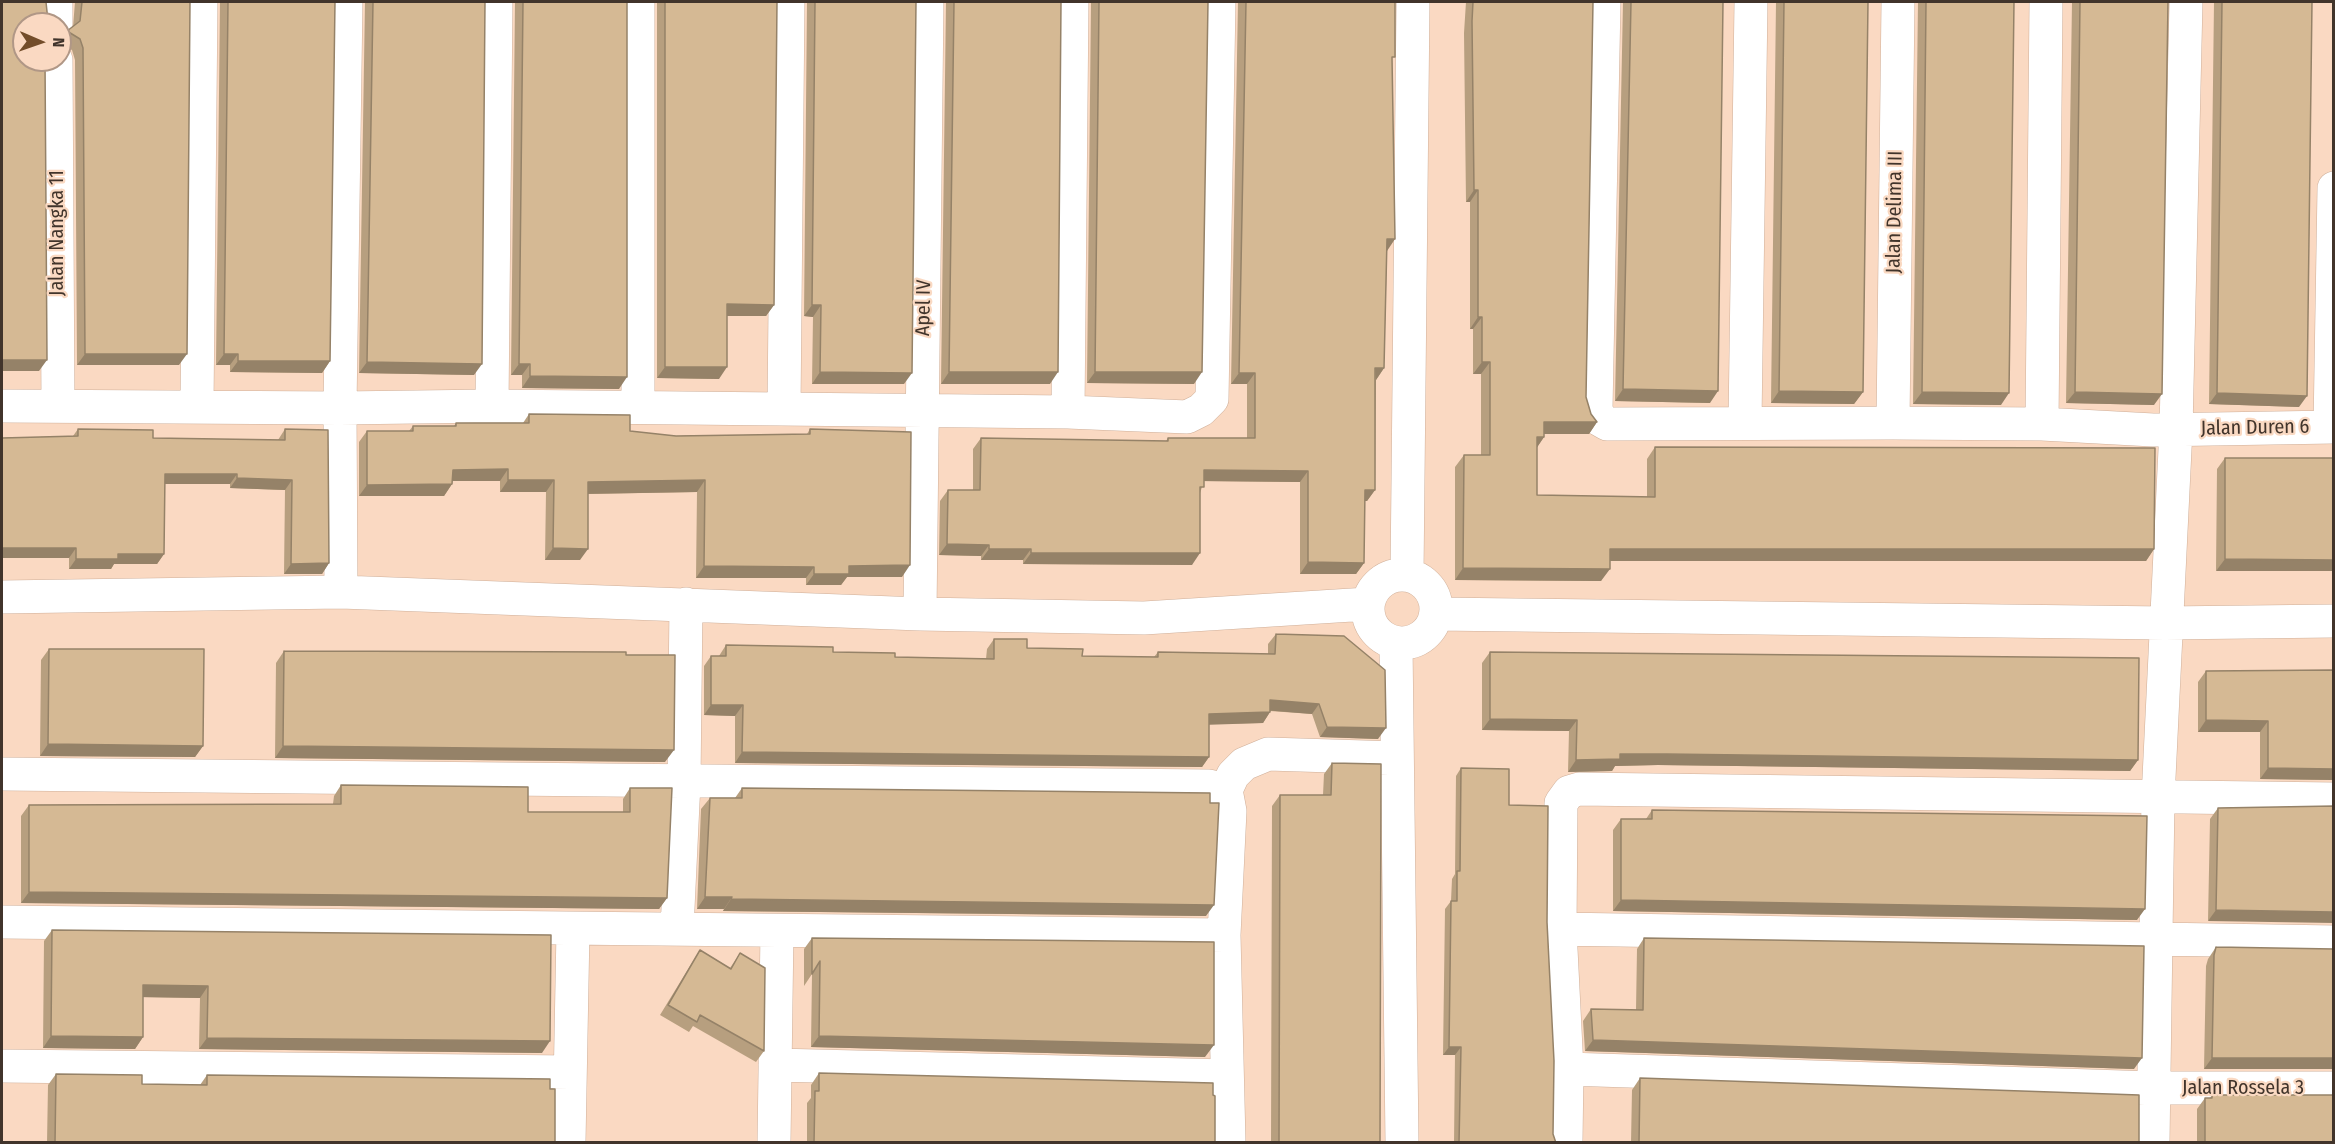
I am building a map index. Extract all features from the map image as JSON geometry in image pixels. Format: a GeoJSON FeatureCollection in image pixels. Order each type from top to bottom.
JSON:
{"type":"FeatureCollection","features":[{"type":"Feature","properties":{"kind":"street"},"geometry":{"type":"LineString","coordinates":[[197,406],[201,2]]}},
{"type":"Feature","properties":{"kind":"street"},"geometry":{"type":"LineString","coordinates":[[341,592],[340,408],[346,2]]}},
{"type":"Feature","properties":{"kind":"street"},"geometry":{"type":"LineString","coordinates":[[492,406],[496,2]]}},
{"type":"Feature","properties":{"kind":"street"},"geometry":{"type":"LineString","coordinates":[[638,2],[638,407]]}},
{"type":"Feature","properties":{"kind":"street"},"geometry":{"type":"LineString","coordinates":[[784,409],[788,2]]}},
{"type":"Feature","properties":{"kind":"street","name":"Apel IV"},"geometry":{"type":"LineString","coordinates":[[920,614],[927,2]]}},
{"type":"Feature","properties":{"kind":"street"},"geometry":{"type":"LineString","coordinates":[[1068,411],[1072,2]]}},
{"type":"Feature","properties":{"kind":"street"},"geometry":{"type":"LineString","coordinates":[[2,406],[638,407],[1068,411],[1187,417],[1201,410],[1212,399],[1219,2]]}},
{"type":"Feature","properties":{"kind":"street"},"geometry":{"type":"LineString","coordinates":[[1407,575],[1413,2]]}},
{"type":"Feature","properties":{"kind":"street","name":"Jalan Duren 6"},"geometry":{"type":"LineString","coordinates":[[1604,2],[1596,409],[1600,420],[1607,424],[1744,422],[2042,424],[2176,429],[2332,427]]}},
{"type":"Feature","properties":{"kind":"street"},"geometry":{"type":"LineString","coordinates":[[1744,422],[1751,2]]}},
{"type":"Feature","properties":{"kind":"street","name":"Jalan Delima III"},"geometry":{"type":"LineString","coordinates":[[1893,423],[1898,2]]}},
{"type":"Feature","properties":{"kind":"street"},"geometry":{"type":"LineString","coordinates":[[2042,424],[2046,2]]}},
{"type":"Feature","properties":{"kind":"street"},"geometry":{"type":"LineString","coordinates":[[2153,1143],[2158,798],[2176,429],[2186,2]]}},
{"type":"Feature","properties":{"kind":"street","name":"Jalan Nangka 11"},"geometry":{"type":"LineString","coordinates":[[56,72],[58,406]]}},
{"type":"Feature","properties":{"kind":"street"},"geometry":{"type":"LineString","coordinates":[[2332,427],[2334,188]]}},
{"type":"Feature","properties":{"kind":"street"},"geometry":{"type":"LineString","coordinates":[[1393,575],[1407,575],[1420,579],[1430,588],[1435,600],[1436,614],[1432,627],[1422,637],[1410,643],[1396,644],[1384,639],[1374,630],[1368,618],[1368,604],[1372,591],[1381,581],[1393,575]]}},
{"type":"Feature","properties":{"kind":"street"},"geometry":{"type":"LineString","coordinates":[[2,597],[341,592],[920,614],[1144,618],[1368,604]]}},
{"type":"Feature","properties":{"kind":"street"},"geometry":{"type":"LineString","coordinates":[[677,929],[684,782],[686,604]]}},
{"type":"Feature","properties":{"kind":"street"},"geometry":{"type":"LineString","coordinates":[[1436,614],[2165,623],[2334,621]]}},
{"type":"Feature","properties":{"kind":"street"},"geometry":{"type":"LineString","coordinates":[[1396,644],[1402,1143]]}},
{"type":"Feature","properties":{"kind":"street"},"geometry":{"type":"LineString","coordinates":[[1229,1143],[1224,934],[1230,811],[1226,790],[1233,775],[1244,764],[1268,754],[1397,758]]}},
{"type":"Feature","properties":{"kind":"street"},"geometry":{"type":"LineString","coordinates":[[2,774],[1209,786],[1226,790]]}},
{"type":"Feature","properties":{"kind":"street"},"geometry":{"type":"LineString","coordinates":[[1566,1143],[1567,1069],[1560,929],[1561,803],[1569,792],[1579,789],[2334,799]]}},
{"type":"Feature","properties":{"kind":"street"},"geometry":{"type":"LineString","coordinates":[[2,922],[573,930],[1224,934]]}},
{"type":"Feature","properties":{"kind":"street"},"geometry":{"type":"LineString","coordinates":[[1560,929],[2334,942]]}},
{"type":"Feature","properties":{"kind":"street"},"geometry":{"type":"LineString","coordinates":[[569,1143],[573,930]]}},
{"type":"Feature","properties":{"kind":"street"},"geometry":{"type":"LineString","coordinates":[[774,1143],[777,931]]}},
{"type":"Feature","properties":{"kind":"street"},"geometry":{"type":"LineString","coordinates":[[775,1065],[1227,1076]]}},
{"type":"Feature","properties":{"kind":"street"},"geometry":{"type":"LineString","coordinates":[[2,1066],[570,1072]]}},
{"type":"Feature","properties":{"kind":"street","name":"Jalan Rossela 3"},"geometry":{"type":"LineString","coordinates":[[1567,1069],[2153,1088],[2334,1088]]}},
{"type":"Feature","properties":{"kind":"building"},"geometry":{"type":"Polygon","coordinates":[[[2,2],[46,2],[47,12],[12,12],[12,72],[45,72],[47,360],[2,360],[2,2]]]}},
{"type":"Feature","properties":{"kind":"building"},"geometry":{"type":"Polygon","coordinates":[[[82,2],[190,2],[187,354],[85,354],[83,48],[80,39],[72,34],[72,27],[80,21],[82,2]]]}},
{"type":"Feature","properties":{"kind":"building"},"geometry":{"type":"Polygon","coordinates":[[[228,2],[335,2],[330,361],[238,361],[238,354],[224,354],[228,2]]]}},
{"type":"Feature","properties":{"kind":"building"},"geometry":{"type":"Polygon","coordinates":[[[373,2],[485,2],[482,364],[367,362],[373,2]]]}},
{"type":"Feature","properties":{"kind":"building"},"geometry":{"type":"Polygon","coordinates":[[[523,2],[627,2],[627,377],[530,376],[530,364],[519,364],[523,2]]]}},
{"type":"Feature","properties":{"kind":"building"},"geometry":{"type":"Polygon","coordinates":[[[665,2],[777,2],[774,305],[727,304],[727,367],[665,367],[665,2]]]}},
{"type":"Feature","properties":{"kind":"building"},"geometry":{"type":"Polygon","coordinates":[[[815,2],[916,2],[912,373],[820,372],[821,305],[812,305],[815,2]]]}},
{"type":"Feature","properties":{"kind":"building"},"geometry":{"type":"Polygon","coordinates":[[[954,2],[1061,2],[1058,372],[949,372],[954,2]]]}},
{"type":"Feature","properties":{"kind":"building"},"geometry":{"type":"Polygon","coordinates":[[[1099,2],[1208,2],[1202,372],[1095,372],[1099,2]]]}},
{"type":"Feature","properties":{"kind":"building"},"geometry":{"type":"Polygon","coordinates":[[[1246,2],[1395,2],[1395,57],[1392,57],[1395,239],[1387,239],[1384,368],[1375,368],[1375,490],[1365,490],[1364,563],[1308,562],[1308,471],[1204,470],[1204,487],[1200,487],[1200,553],[1031,553],[1031,549],[989,549],[989,545],[947,544],[948,490],[980,490],[981,438],[1168,441],[1168,438],[1255,438],[1255,373],[1239,373],[1246,2]]]}},
{"type":"Feature","properties":{"kind":"building"},"geometry":{"type":"Polygon","coordinates":[[[1473,2],[1593,2],[1586,397],[1591,414],[1597,422],[1544,422],[1544,437],[1537,437],[1537,495],[1655,497],[1655,447],[2155,448],[2154,549],[1610,549],[1610,569],[1463,568],[1464,455],[1490,455],[1490,362],[1482,362],[1482,317],[1478,317],[1478,190],[1474,190],[1473,2]]]}},
{"type":"Feature","properties":{"kind":"building"},"geometry":{"type":"Polygon","coordinates":[[[1631,2],[1723,2],[1718,391],[1623,389],[1631,2]]]}},
{"type":"Feature","properties":{"kind":"building"},"geometry":{"type":"Polygon","coordinates":[[[1784,2],[1868,2],[1863,392],[1779,391],[1784,2]]]}},
{"type":"Feature","properties":{"kind":"building"},"geometry":{"type":"Polygon","coordinates":[[[1926,2],[2014,2],[2009,393],[1922,392],[1926,2]]]}},
{"type":"Feature","properties":{"kind":"building"},"geometry":{"type":"Polygon","coordinates":[[[2080,2],[2168,2],[2162,394],[2075,392],[2080,2]]]}},
{"type":"Feature","properties":{"kind":"building"},"geometry":{"type":"Polygon","coordinates":[[[2222,2],[2312,2],[2307,396],[2217,393],[2222,2]]]}},
{"type":"Feature","properties":{"kind":"building"},"geometry":{"type":"Polygon","coordinates":[[[529,414],[630,415],[630,431],[676,436],[810,434],[810,429],[911,432],[910,565],[849,566],[849,574],[814,574],[814,567],[704,566],[705,480],[588,482],[588,549],[553,548],[554,480],[508,480],[508,469],[453,470],[452,484],[367,485],[367,431],[413,431],[413,426],[456,426],[456,423],[529,423],[529,414]]]}},
{"type":"Feature","properties":{"kind":"building"},"geometry":{"type":"Polygon","coordinates":[[[78,429],[153,430],[153,438],[285,440],[285,429],[328,430],[329,563],[291,564],[292,480],[237,478],[237,474],[165,474],[164,554],[118,554],[118,559],[76,559],[76,548],[2,548],[2,438],[78,436],[78,429]]]}},
{"type":"Feature","properties":{"kind":"building"},"geometry":{"type":"Polygon","coordinates":[[[2225,458],[2334,458],[2334,560],[2225,559],[2225,458]]]}},
{"type":"Feature","properties":{"kind":"building"},"geometry":{"type":"Polygon","coordinates":[[[1276,634],[1344,636],[1385,670],[1386,728],[1327,727],[1319,704],[1270,700],[1270,712],[1209,714],[1209,757],[742,752],[743,705],[711,705],[711,656],[726,656],[726,645],[833,647],[833,652],[895,653],[895,657],[994,659],[994,639],[1027,639],[1027,648],[1083,649],[1082,656],[1158,657],[1158,652],[1275,654],[1276,634]]]}},
{"type":"Feature","properties":{"kind":"building"},"geometry":{"type":"Polygon","coordinates":[[[49,649],[204,649],[203,746],[48,744],[49,649]]]}},
{"type":"Feature","properties":{"kind":"building"},"geometry":{"type":"Polygon","coordinates":[[[284,651],[626,652],[626,655],[675,655],[674,750],[283,746],[284,651]]]}},
{"type":"Feature","properties":{"kind":"building"},"geometry":{"type":"Polygon","coordinates":[[[1490,652],[2139,658],[2138,760],[1620,754],[1620,759],[1576,760],[1577,720],[1490,719],[1490,652]]]}},
{"type":"Feature","properties":{"kind":"building"},"geometry":{"type":"Polygon","coordinates":[[[2334,670],[2334,769],[2268,768],[2268,721],[2206,720],[2206,671],[2334,670]]]}},
{"type":"Feature","properties":{"kind":"building"},"geometry":{"type":"Polygon","coordinates":[[[1332,763],[1381,764],[1380,1143],[1279,1143],[1280,795],[1331,795],[1332,763]]]}},
{"type":"Feature","properties":{"kind":"building"},"geometry":{"type":"Polygon","coordinates":[[[1461,768],[1509,769],[1509,805],[1548,806],[1547,922],[1554,1061],[1553,1134],[1556,1143],[1459,1143],[1461,1047],[1449,1047],[1451,901],[1457,901],[1457,871],[1460,871],[1461,768]]]}},
{"type":"Feature","properties":{"kind":"building"},"geometry":{"type":"Polygon","coordinates":[[[341,785],[528,787],[528,812],[630,812],[630,788],[672,788],[667,898],[29,892],[29,805],[341,804],[341,785]]]}},
{"type":"Feature","properties":{"kind":"building"},"geometry":{"type":"Polygon","coordinates":[[[742,788],[1210,793],[1210,803],[1219,803],[1214,905],[705,897],[710,798],[742,798],[742,788]]]}},
{"type":"Feature","properties":{"kind":"building"},"geometry":{"type":"Polygon","coordinates":[[[2334,806],[2334,912],[2216,910],[2218,808],[2334,806]]]}},
{"type":"Feature","properties":{"kind":"building"},"geometry":{"type":"Polygon","coordinates":[[[1652,810],[2147,816],[2145,909],[1621,900],[1621,819],[1652,819],[1652,810]]]}},
{"type":"Feature","properties":{"kind":"building"},"geometry":{"type":"Polygon","coordinates":[[[52,930],[551,935],[550,1041],[207,1038],[208,986],[143,985],[143,1037],[51,1036],[52,930]]]}},
{"type":"Feature","properties":{"kind":"building"},"geometry":{"type":"Polygon","coordinates":[[[812,938],[1214,942],[1214,1045],[819,1036],[820,961],[812,974],[812,938]]]}},
{"type":"Feature","properties":{"kind":"building"},"geometry":{"type":"Polygon","coordinates":[[[1644,938],[2144,946],[2142,1058],[1593,1040],[1591,1009],[1643,1010],[1644,938]]]}},
{"type":"Feature","properties":{"kind":"building"},"geometry":{"type":"Polygon","coordinates":[[[2216,947],[2334,949],[2334,1058],[2212,1058],[2216,947]]]}},
{"type":"Feature","properties":{"kind":"building"},"geometry":{"type":"Polygon","coordinates":[[[700,950],[731,969],[740,953],[765,968],[764,1051],[700,1015],[697,1022],[668,1005],[700,950]]]}},
{"type":"Feature","properties":{"kind":"building"},"geometry":{"type":"Polygon","coordinates":[[[819,1073],[1213,1083],[1215,1143],[814,1143],[815,1091],[819,1091],[819,1073]]]}},
{"type":"Feature","properties":{"kind":"building"},"geometry":{"type":"Polygon","coordinates":[[[56,1074],[142,1075],[142,1084],[207,1085],[207,1075],[550,1079],[550,1089],[555,1089],[555,1143],[55,1143],[56,1074]]]}},
{"type":"Feature","properties":{"kind":"building"},"geometry":{"type":"Polygon","coordinates":[[[1640,1078],[2139,1095],[2139,1143],[1639,1143],[1640,1078]]]}},
{"type":"Feature","properties":{"kind":"building"},"geometry":{"type":"Polygon","coordinates":[[[2212,1095],[2334,1095],[2334,1143],[2205,1143],[2205,1098],[2212,1098],[2212,1095]]]}}]}
